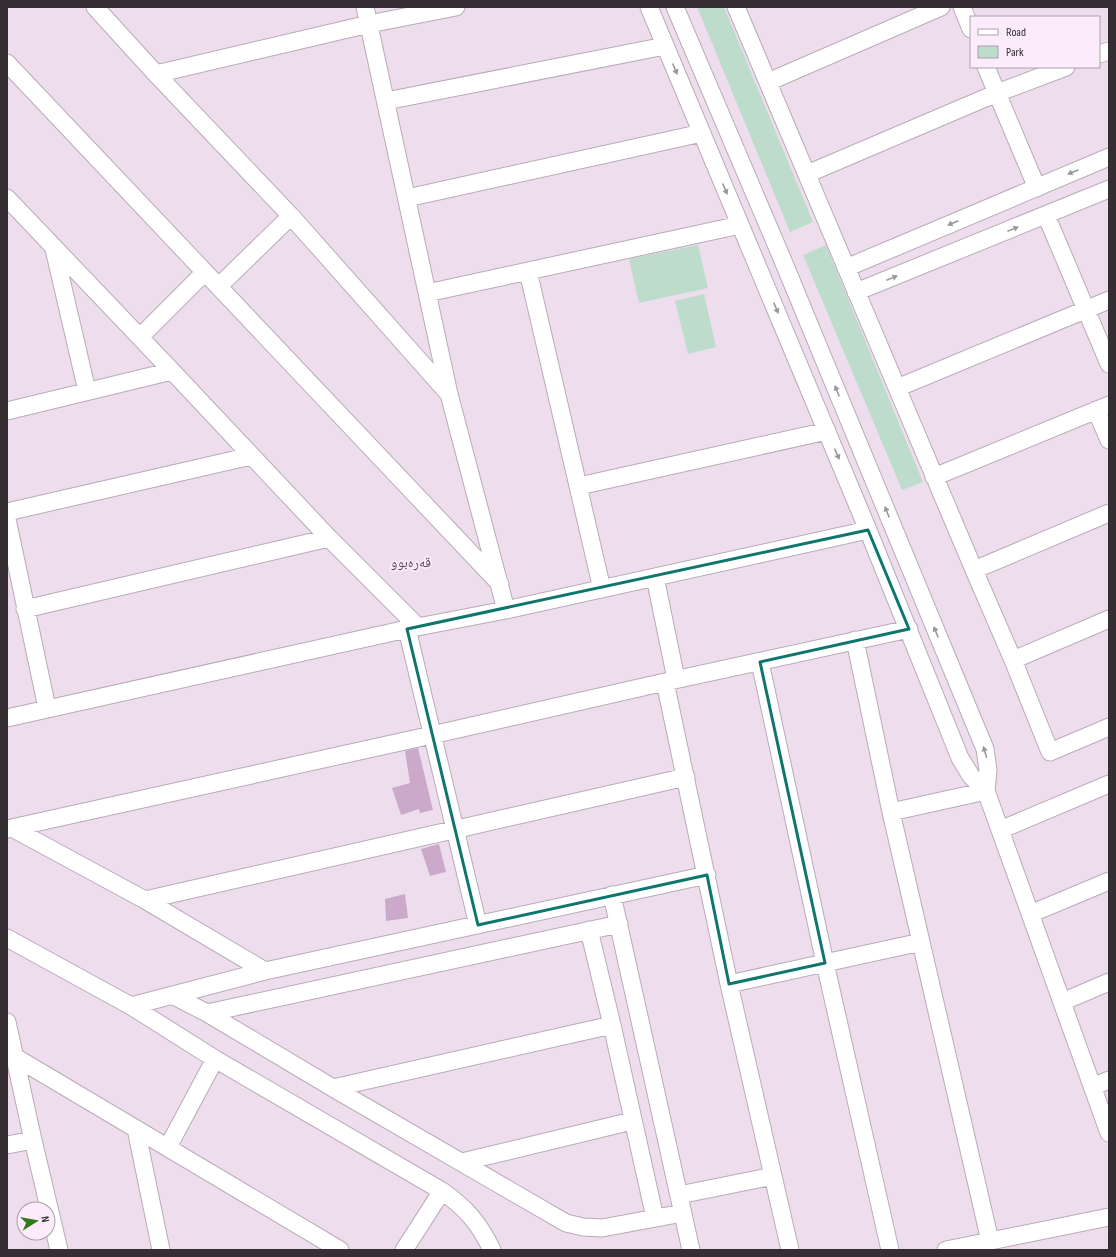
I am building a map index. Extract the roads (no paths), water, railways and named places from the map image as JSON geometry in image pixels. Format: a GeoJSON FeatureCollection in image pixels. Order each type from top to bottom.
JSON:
{"type":"FeatureCollection","features":[{"type":"Feature","properties":{"kind":"street"},"geometry":{"type":"LineString","coordinates":[[95,7],[156,74],[291,216],[449,394]]}},
{"type":"Feature","properties":{"kind":"street"},"geometry":{"type":"LineString","coordinates":[[365,7],[449,394],[506,610]]}},
{"type":"Feature","properties":{"kind":"street"},"geometry":{"type":"LineString","coordinates":[[156,74],[369,24],[456,7]]}},
{"type":"Feature","properties":{"kind":"street"},"geometry":{"type":"LineString","coordinates":[[649,7],[909,629],[960,758],[971,776],[986,791]]}},
{"type":"Feature","properties":{"kind":"street"},"geometry":{"type":"LineString","coordinates":[[675,7],[781,256],[985,749],[988,770],[986,791],[1109,1133]]}},
{"type":"Feature","properties":{"kind":"street"},"geometry":{"type":"LineString","coordinates":[[736,7],[934,478],[1013,660],[1050,752],[1109,727]]}},
{"type":"Feature","properties":{"kind":"street"},"geometry":{"type":"LineString","coordinates":[[962,7],[970,27]]}},
{"type":"Feature","properties":{"kind":"street"},"geometry":{"type":"LineString","coordinates":[[768,82],[933,9]]}},
{"type":"Feature","properties":{"kind":"street"},"geometry":{"type":"LineString","coordinates":[[386,101],[665,46]]}},
{"type":"Feature","properties":{"kind":"street"},"geometry":{"type":"LineString","coordinates":[[7,63],[500,584]]}},
{"type":"Feature","properties":{"kind":"street"},"geometry":{"type":"LineString","coordinates":[[986,68],[1037,188]]}},
{"type":"Feature","properties":{"kind":"street"},"geometry":{"type":"LineString","coordinates":[[806,174],[997,93],[1063,68]]}},
{"type":"Feature","properties":{"kind":"street"},"geometry":{"type":"LineString","coordinates":[[407,198],[702,133]]}},
{"type":"Feature","properties":{"kind":"street"},"geometry":{"type":"LineString","coordinates":[[846,268],[1109,157]]}},
{"type":"Feature","properties":{"kind":"street"},"geometry":{"type":"LineString","coordinates":[[856,292],[1109,189]]}},
{"type":"Feature","properties":{"kind":"street"},"geometry":{"type":"LineString","coordinates":[[7,198],[54,249],[140,337],[412,628],[432,735],[478,925]]}},
{"type":"Feature","properties":{"kind":"street"},"geometry":{"type":"LineString","coordinates":[[1046,215],[1109,364]]}},
{"type":"Feature","properties":{"kind":"street"},"geometry":{"type":"LineString","coordinates":[[219,286],[291,216]]}},
{"type":"Feature","properties":{"kind":"street"},"geometry":{"type":"LineString","coordinates":[[427,293],[740,225]]}},
{"type":"Feature","properties":{"kind":"street"},"geometry":{"type":"LineString","coordinates":[[54,249],[86,391]]}},
{"type":"Feature","properties":{"kind":"street"},"geometry":{"type":"LineString","coordinates":[[758,267],[781,256]]}},
{"type":"Feature","properties":{"kind":"street"},"geometry":{"type":"LineString","coordinates":[[528,271],[602,589]]}},
{"type":"Feature","properties":{"kind":"street"},"geometry":{"type":"LineString","coordinates":[[140,337],[205,272]]}},
{"type":"Feature","properties":{"kind":"street"},"geometry":{"type":"LineString","coordinates":[[897,388],[1109,300]]}},
{"type":"Feature","properties":{"kind":"street"},"geometry":{"type":"LineString","coordinates":[[7,411],[172,371]]}},
{"type":"Feature","properties":{"kind":"street"},"geometry":{"type":"LineString","coordinates":[[934,478],[1103,407],[1109,440]]}},
{"type":"Feature","properties":{"kind":"street"},"geometry":{"type":"LineString","coordinates":[[579,486],[827,431]]}},
{"type":"Feature","properties":{"kind":"street"},"geometry":{"type":"LineString","coordinates":[[7,512],[251,456]]}},
{"type":"Feature","properties":{"kind":"street"},"geometry":{"type":"LineString","coordinates":[[974,570],[1109,513]]}},
{"type":"Feature","properties":{"kind":"street"},"geometry":{"type":"LineString","coordinates":[[7,520],[47,708]]}},
{"type":"Feature","properties":{"kind":"street"},"geometry":{"type":"LineString","coordinates":[[7,718],[412,628],[506,610],[868,530]]}},
{"type":"Feature","properties":{"kind":"street"},"geometry":{"type":"LineString","coordinates":[[25,609],[329,538]]}},
{"type":"Feature","properties":{"kind":"street"},"geometry":{"type":"LineString","coordinates":[[654,577],[686,777],[729,984],[790,1250]]}},
{"type":"Feature","properties":{"kind":"street"},"geometry":{"type":"LineString","coordinates":[[1013,660],[1109,619]]}},
{"type":"Feature","properties":{"kind":"street"},"geometry":{"type":"LineString","coordinates":[[9,828],[432,735],[671,680],[909,629]]}},
{"type":"Feature","properties":{"kind":"street"},"geometry":{"type":"LineString","coordinates":[[855,640],[891,812],[990,1241]]}},
{"type":"Feature","properties":{"kind":"street"},"geometry":{"type":"LineString","coordinates":[[760,662],[825,963],[890,1250]]}},
{"type":"Feature","properties":{"kind":"street"},"geometry":{"type":"LineString","coordinates":[[145,900],[686,777]]}},
{"type":"Feature","properties":{"kind":"street"},"geometry":{"type":"LineString","coordinates":[[1000,830],[1109,784]]}},
{"type":"Feature","properties":{"kind":"street"},"geometry":{"type":"LineString","coordinates":[[891,812],[986,791]]}},
{"type":"Feature","properties":{"kind":"street"},"geometry":{"type":"LineString","coordinates":[[9,828],[145,900],[265,971]]}},
{"type":"Feature","properties":{"kind":"street"},"geometry":{"type":"LineString","coordinates":[[131,1006],[172,994],[265,971],[706,875]]}},
{"type":"Feature","properties":{"kind":"street"},"geometry":{"type":"LineString","coordinates":[[1030,914],[1109,881]]}},
{"type":"Feature","properties":{"kind":"street"},"geometry":{"type":"LineString","coordinates":[[612,895],[691,1250]]}},
{"type":"Feature","properties":{"kind":"street"},"geometry":{"type":"LineString","coordinates":[[207,1013],[619,924]]}},
{"type":"Feature","properties":{"kind":"street"},"geometry":{"type":"LineString","coordinates":[[589,930],[612,1025],[654,1218]]}},
{"type":"Feature","properties":{"kind":"street"},"geometry":{"type":"LineString","coordinates":[[7,938],[131,1006],[215,1059],[442,1191],[457,1202],[477,1223],[492,1250]]}},
{"type":"Feature","properties":{"kind":"street"},"geometry":{"type":"LineString","coordinates":[[729,984],[921,942]]}},
{"type":"Feature","properties":{"kind":"street"},"geometry":{"type":"LineString","coordinates":[[1062,1002],[1109,982]]}},
{"type":"Feature","properties":{"kind":"street"},"geometry":{"type":"LineString","coordinates":[[172,994],[557,1218],[575,1226],[583,1228],[602,1228],[683,1213]]}},
{"type":"Feature","properties":{"kind":"street"},"geometry":{"type":"LineString","coordinates":[[7,1022],[33,1140],[60,1250]]}},
{"type":"Feature","properties":{"kind":"street"},"geometry":{"type":"LineString","coordinates":[[333,1088],[612,1025]]}},
{"type":"Feature","properties":{"kind":"street"},"geometry":{"type":"LineString","coordinates":[[15,1057],[340,1250]]}},
{"type":"Feature","properties":{"kind":"street"},"geometry":{"type":"LineString","coordinates":[[168,1147],[215,1059]]}},
{"type":"Feature","properties":{"kind":"street"},"geometry":{"type":"LineString","coordinates":[[1092,1087],[1109,1080]]}},
{"type":"Feature","properties":{"kind":"street"},"geometry":{"type":"LineString","coordinates":[[462,1162],[632,1121]]}},
{"type":"Feature","properties":{"kind":"street"},"geometry":{"type":"LineString","coordinates":[[136,1129],[161,1250]]}},
{"type":"Feature","properties":{"kind":"street"},"geometry":{"type":"LineString","coordinates":[[7,1145],[33,1140]]}},
{"type":"Feature","properties":{"kind":"street"},"geometry":{"type":"LineString","coordinates":[[679,1195],[773,1176]]}},
{"type":"Feature","properties":{"kind":"street"},"geometry":{"type":"LineString","coordinates":[[404,1250],[442,1191]]}},
{"type":"Feature","properties":{"kind":"street"},"geometry":{"type":"LineString","coordinates":[[946,1250],[1109,1217]]}},
{"type":"Feature","properties":{"kind":"district","name":"قەرەبوو"},"geometry":{"type":"Point","coordinates":[411,562]}}]}
